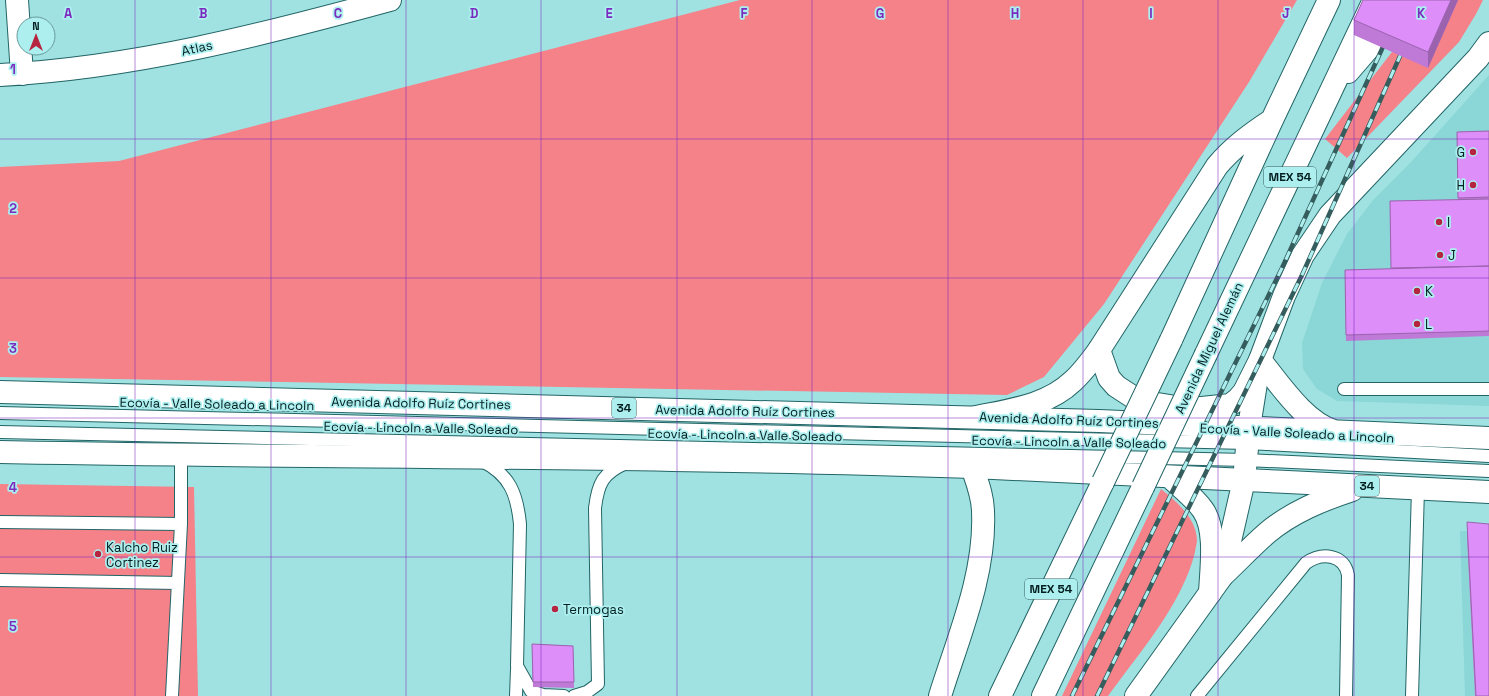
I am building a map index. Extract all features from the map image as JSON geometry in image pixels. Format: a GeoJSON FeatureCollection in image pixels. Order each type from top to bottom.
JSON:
{"type":"FeatureCollection","features":[{"type":"Feature","properties":{"kind":"main road"},"geometry":{"type":"LineString","coordinates":[[17,0],[22,74]]}},
{"type":"Feature","properties":{"kind":"main road","name":"Atlas"},"geometry":{"type":"LineString","coordinates":[[0,75],[22,74],[139,60],[197,49],[306,23],[390,0]]}},
{"type":"Feature","properties":{"kind":"main road","name":"MEX 54"},"geometry":{"type":"LineString","coordinates":[[1000,696],[1171,340],[1329,0]]}},
{"type":"Feature","properties":{"kind":"main road","name":"Avenida Miguel Alemán"},"geometry":{"type":"LineString","coordinates":[[1043,696],[1374,0]]}},
{"type":"Feature","properties":{"kind":"main road"},"geometry":{"type":"LineString","coordinates":[[1329,94],[1410,0]]}},
{"type":"Feature","properties":{"kind":"main road"},"geometry":{"type":"LineString","coordinates":[[1099,350],[1110,378],[1116,386],[1126,395],[1139,401],[1182,408],[1218,408],[1230,405],[1238,400],[1244,392],[1260,360],[1284,296],[1303,255],[1330,215],[1478,58],[1489,43]]}},
{"type":"Feature","properties":{"kind":"main road"},"geometry":{"type":"LineString","coordinates":[[976,417],[1030,405],[1052,396],[1072,382],[1099,350],[1217,166],[1229,151],[1242,140],[1272,120]]}},
{"type":"Feature","properties":{"kind":"main road"},"geometry":{"type":"LineString","coordinates":[[1260,360],[1296,404],[1314,420],[1327,428],[1341,432]]}},
{"type":"Feature","properties":{"kind":"main road"},"geometry":{"type":"LineString","coordinates":[[1216,585],[1247,453],[1260,360]]}},
{"type":"Feature","properties":{"kind":"main road","name":"Avenida Adolfo Ruíz Cortines"},"geometry":{"type":"LineString","coordinates":[[0,392],[976,417],[1247,453],[1364,486],[1489,492]]}},
{"type":"Feature","properties":{"kind":"main road","name":"Avenida Adolfo Ruíz Cortines"},"geometry":{"type":"LineString","coordinates":[[0,452],[181,456],[472,456],[636,459],[972,468],[1170,477],[1247,453],[1341,432],[1489,438]]}},
{"type":"Feature","properties":{"kind":"main road"},"geometry":{"type":"LineString","coordinates":[[940,696],[976,578],[983,540],[983,511],[980,491],[972,468]]}},
{"type":"Feature","properties":{"kind":"main road"},"geometry":{"type":"LineString","coordinates":[[1170,477],[1203,510],[1208,522],[1211,536],[1216,585]]}},
{"type":"Feature","properties":{"kind":"main road"},"geometry":{"type":"LineString","coordinates":[[1136,696],[1216,585],[1268,532],[1294,514],[1319,501],[1364,486]]}},
{"type":"Feature","properties":{"kind":"lane"},"geometry":{"type":"LineString","coordinates":[[1344,389],[1489,389]]}},
{"type":"Feature","properties":{"kind":"lane","name":"Ecovía - Valle Soleado a Lincoln"},"geometry":{"type":"LineString","coordinates":[[0,413],[1247,453],[1489,456]]}},
{"type":"Feature","properties":{"kind":"lane","name":"Ecovía - Lincoln a Valle Soleado"},"geometry":{"type":"LineString","coordinates":[[0,432],[1247,453],[1489,471]]}},
{"type":"Feature","properties":{"kind":"lane"},"geometry":{"type":"LineString","coordinates":[[172,696],[181,524],[181,456]]}},
{"type":"Feature","properties":{"kind":"lane"},"geometry":{"type":"LineString","coordinates":[[472,456],[497,469],[508,482],[515,496],[518,508],[516,696]]}},
{"type":"Feature","properties":{"kind":"lane"},"geometry":{"type":"LineString","coordinates":[[574,696],[598,690],[596,494],[601,482],[613,469],[636,459]]}},
{"type":"Feature","properties":{"kind":"lane"},"geometry":{"type":"LineString","coordinates":[[1412,696],[1418,489]]}},
{"type":"Feature","properties":{"kind":"lane"},"geometry":{"type":"LineString","coordinates":[[0,522],[181,524]]}},
{"type":"Feature","properties":{"kind":"lane"},"geometry":{"type":"LineString","coordinates":[[1197,696],[1306,563],[1313,558],[1321,556],[1337,558],[1343,562],[1347,568],[1346,696]]}},
{"type":"Feature","properties":{"kind":"lane"},"geometry":{"type":"LineString","coordinates":[[0,580],[178,583]]}},
{"type":"Feature","properties":{"kind":"lane"},"geometry":{"type":"LineString","coordinates":[[517,666],[531,691],[542,694],[564,696]]}},
{"type":"Feature","properties":{"kind":"shaded area"},"geometry":{"type":"Polygon","coordinates":[[[740,0],[1297,0],[1249,82],[1104,304],[1044,377],[1007,395],[0,377],[0,167],[119,161],[740,0]]]}},
{"type":"Feature","properties":{"kind":"shaded area"},"geometry":{"type":"Polygon","coordinates":[[[1432,0],[1483,0],[1459,42],[1347,158],[1325,139],[1432,0]]]}},
{"type":"Feature","properties":{"kind":"shaded area"},"geometry":{"type":"Polygon","coordinates":[[[1489,75],[1489,406],[1337,401],[1317,389],[1303,369],[1302,343],[1322,283],[1347,234],[1374,199],[1412,161],[1489,75]]]}},
{"type":"Feature","properties":{"kind":"shaded area","name":"Kalcho Ruiz Cortinez"},"geometry":{"type":"Polygon","coordinates":[[[0,484],[194,487],[198,696],[0,696],[0,484]]]}},
{"type":"Feature","properties":{"kind":"shaded area"},"geometry":{"type":"Polygon","coordinates":[[[1161,489],[1185,511],[1196,532],[1197,540],[1195,552],[1189,572],[1180,591],[1170,610],[1146,646],[1108,696],[1062,696],[1161,489]]]}},
{"type":"Feature","properties":{"kind":"shaded area"},"geometry":{"type":"Polygon","coordinates":[[[1460,531],[1489,531],[1489,696],[1465,696],[1460,531]]]}},
{"type":"Feature","properties":{"kind":"building"},"geometry":{"type":"Polygon","coordinates":[[[1363,0],[1451,0],[1428,52],[1354,20],[1363,0]]]}},
{"type":"Feature","properties":{"kind":"building"},"geometry":{"type":"Polygon","coordinates":[[[1489,131],[1489,197],[1458,198],[1457,132],[1489,131]]]}},
{"type":"Feature","properties":{"kind":"building"},"geometry":{"type":"Polygon","coordinates":[[[1489,199],[1489,266],[1391,268],[1390,201],[1489,199]]]}},
{"type":"Feature","properties":{"kind":"building"},"geometry":{"type":"Polygon","coordinates":[[[1489,266],[1489,331],[1346,335],[1345,270],[1489,266]]]}},
{"type":"Feature","properties":{"kind":"building"},"geometry":{"type":"Polygon","coordinates":[[[1467,522],[1489,524],[1489,696],[1476,696],[1467,522]]]}},
{"type":"Feature","properties":{"kind":"building"},"geometry":{"type":"Polygon","coordinates":[[[532,644],[573,646],[574,682],[533,682],[532,644]]]}},
{"type":"Feature","properties":{"kind":"railway"},"geometry":{"type":"LineString","coordinates":[[1072,696],[1282,268],[1387,38]]}},
{"type":"Feature","properties":{"kind":"railway"},"geometry":{"type":"LineString","coordinates":[[1097,696],[1302,275],[1405,45]]}},
{"type":"Feature","properties":{"kind":"place","name":"G"},"geometry":{"type":"Point","coordinates":[1473,152]}},
{"type":"Feature","properties":{"kind":"place","name":"H"},"geometry":{"type":"Point","coordinates":[1473,185]}},
{"type":"Feature","properties":{"kind":"place","name":"I"},"geometry":{"type":"Point","coordinates":[1439,222]}},
{"type":"Feature","properties":{"kind":"place","name":"J"},"geometry":{"type":"Point","coordinates":[1440,255]}},
{"type":"Feature","properties":{"kind":"place","name":"K"},"geometry":{"type":"Point","coordinates":[1417,291]}},
{"type":"Feature","properties":{"kind":"place","name":"L"},"geometry":{"type":"Point","coordinates":[1417,324]}},
{"type":"Feature","properties":{"kind":"place","name":"Kalcho Ruiz Cortinez"},"geometry":{"type":"Point","coordinates":[98,554]}},
{"type":"Feature","properties":{"kind":"place","name":"Termogas"},"geometry":{"type":"Point","coordinates":[555,609]}}]}
